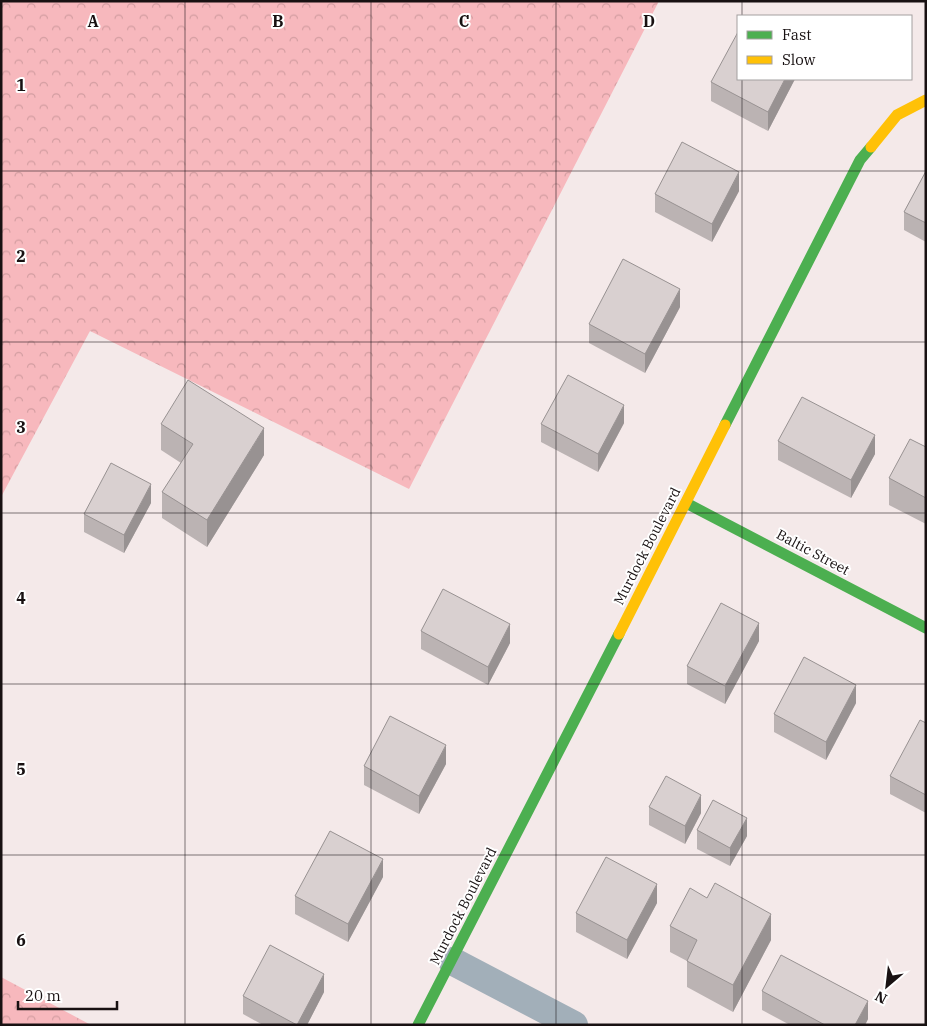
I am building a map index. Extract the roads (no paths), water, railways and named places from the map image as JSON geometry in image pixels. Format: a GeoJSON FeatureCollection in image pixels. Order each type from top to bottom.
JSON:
{"type":"FeatureCollection","features":[{"type":"Feature","properties":{"kind":"street","name":"Murdock Boulevard"},"geometry":{"type":"LineString","coordinates":[[418,1025],[860,160],[897,115],[926,100]]}},
{"type":"Feature","properties":{"kind":"street","name":"Baltic Street"},"geometry":{"type":"LineString","coordinates":[[686,503],[926,628]]}},
{"type":"Feature","properties":{"kind":"street"},"geometry":{"type":"LineString","coordinates":[[452,961],[574,1025]]}}]}
